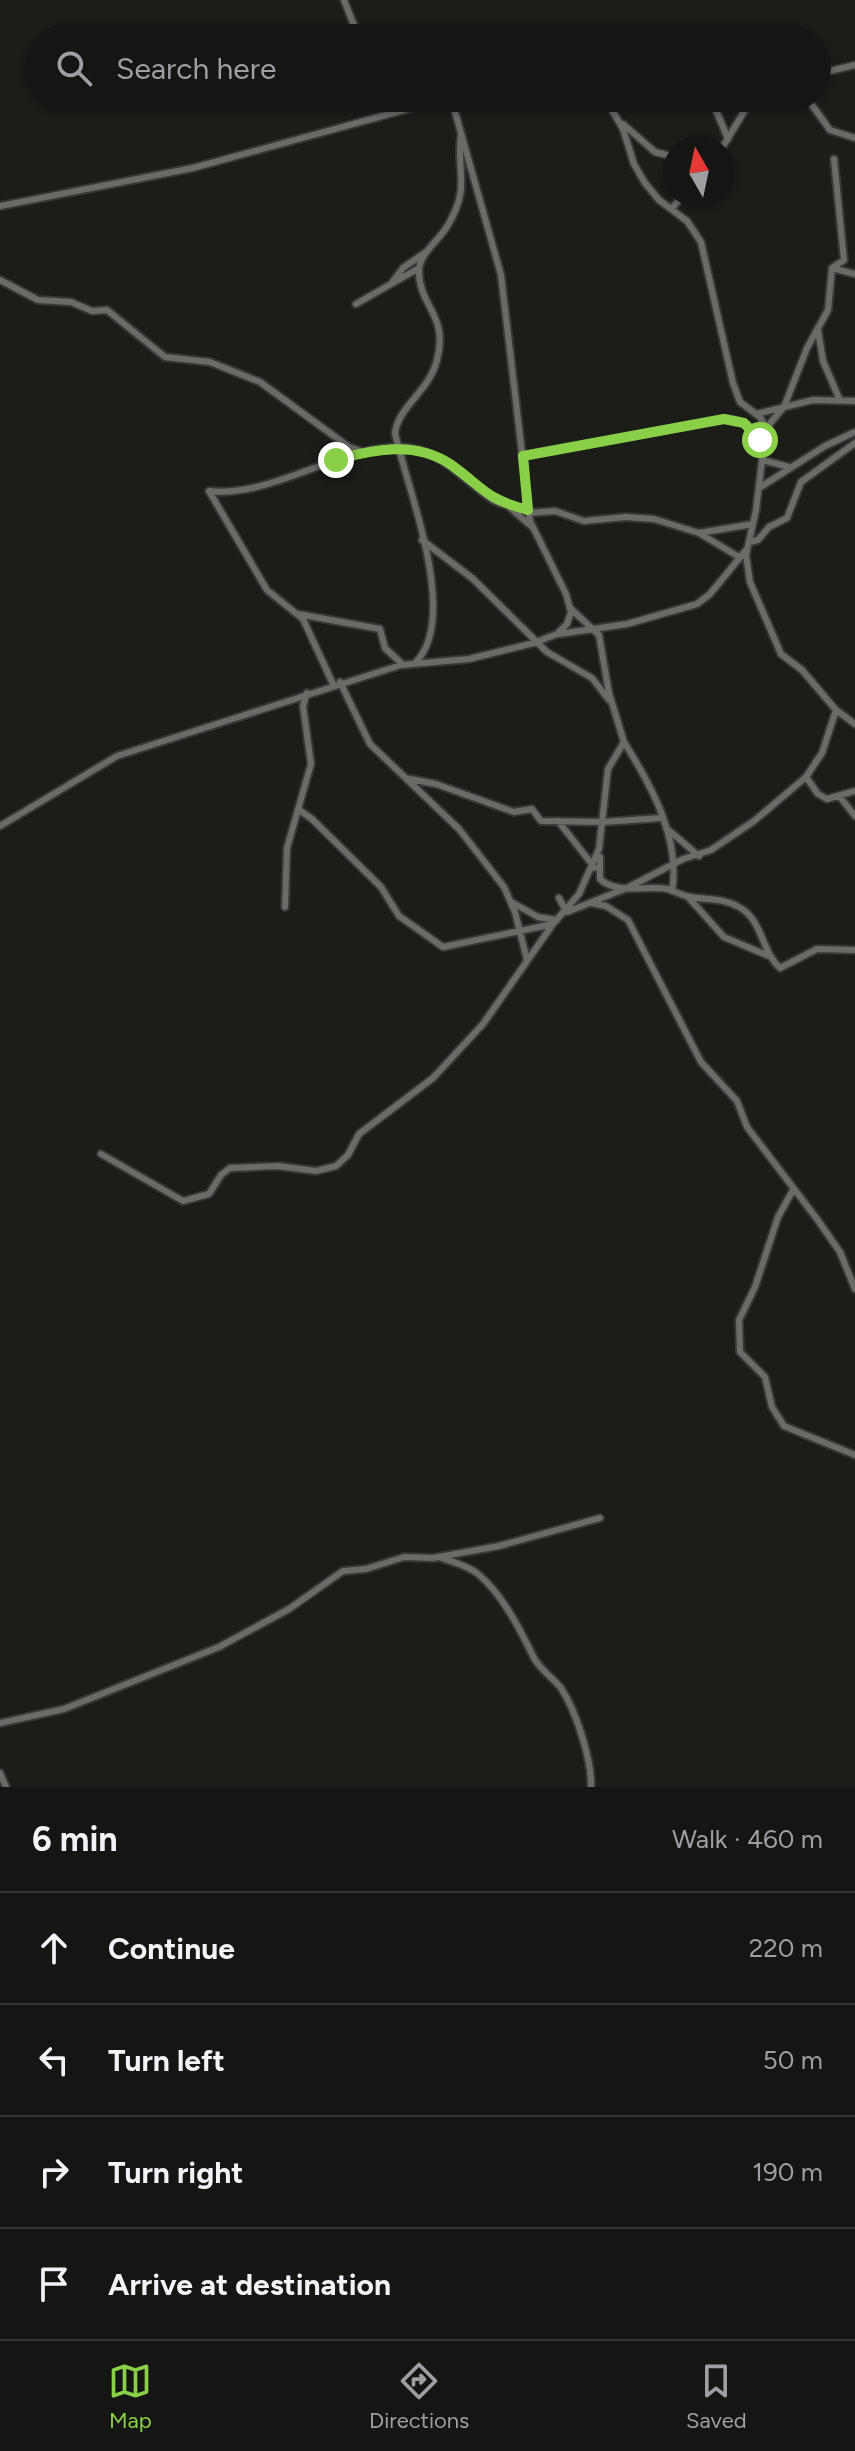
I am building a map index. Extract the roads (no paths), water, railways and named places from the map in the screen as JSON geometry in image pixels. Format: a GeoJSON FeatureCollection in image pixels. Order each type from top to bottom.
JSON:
{"type":"FeatureCollection","features":[{"type":"Feature","properties":{"kind":"street"},"geometry":{"type":"LineString","coordinates":[[344,0],[353,24]]}},
{"type":"Feature","properties":{"kind":"street"},"geometry":{"type":"LineString","coordinates":[[831,71],[855,65]]}},
{"type":"Feature","properties":{"kind":"street"},"geometry":{"type":"LineString","coordinates":[[0,206],[193,168],[397,112]]}},
{"type":"Feature","properties":{"kind":"street"},"geometry":{"type":"LineString","coordinates":[[455,112],[501,275],[531,526],[570,608],[570,620],[557,634]]}},
{"type":"Feature","properties":{"kind":"street"},"geometry":{"type":"LineString","coordinates":[[614,112],[639,174],[663,201]]}},
{"type":"Feature","properties":{"kind":"street"},"geometry":{"type":"LineString","coordinates":[[717,112],[727,136]]}},
{"type":"Feature","properties":{"kind":"street"},"geometry":{"type":"LineString","coordinates":[[730,136],[744,112]]}},
{"type":"Feature","properties":{"kind":"street"},"geometry":{"type":"LineString","coordinates":[[817,112],[830,130],[855,138]]}},
{"type":"Feature","properties":{"kind":"street"},"geometry":{"type":"LineString","coordinates":[[620,122],[655,152],[663,154]]}},
{"type":"Feature","properties":{"kind":"street"},"geometry":{"type":"LineString","coordinates":[[389,287],[403,268],[426,252],[448,226],[463,192],[462,133]]}},
{"type":"Feature","properties":{"kind":"street"},"geometry":{"type":"LineString","coordinates":[[832,268],[842,263],[844,255],[834,159]]}},
{"type":"Feature","properties":{"kind":"street"},"geometry":{"type":"LineString","coordinates":[[672,208],[687,221],[701,242],[740,402],[756,414],[766,428]]}},
{"type":"Feature","properties":{"kind":"street"},"geometry":{"type":"LineString","coordinates":[[356,304],[419,268],[426,252]]}},
{"type":"Feature","properties":{"kind":"street"},"geometry":{"type":"LineString","coordinates":[[416,662],[426,651],[435,606],[395,433],[398,419],[430,383],[441,347],[439,321],[424,295],[419,268]]}},
{"type":"Feature","properties":{"kind":"street"},"geometry":{"type":"LineString","coordinates":[[832,268],[855,274]]}},
{"type":"Feature","properties":{"kind":"street"},"geometry":{"type":"LineString","coordinates":[[832,268],[828,310],[807,348],[784,407],[766,428],[748,545],[750,582],[781,654],[809,677],[836,710],[855,724]]}},
{"type":"Feature","properties":{"kind":"street"},"geometry":{"type":"LineString","coordinates":[[0,280],[38,300],[71,302],[92,311],[107,310],[161,354],[210,362],[257,381],[349,447],[366,453]]}},
{"type":"Feature","properties":{"kind":"street"},"geometry":{"type":"LineString","coordinates":[[818,330],[823,361],[839,398]]}},
{"type":"Feature","properties":{"kind":"street"},"geometry":{"type":"LineString","coordinates":[[756,414],[839,398],[855,401]]}},
{"type":"Feature","properties":{"kind":"street"},"geometry":{"type":"LineString","coordinates":[[523,456],[724,419],[736,419],[750,426],[760,440],[763,456]]}},
{"type":"Feature","properties":{"kind":"street"},"geometry":{"type":"LineString","coordinates":[[759,488],[789,467],[855,432]]}},
{"type":"Feature","properties":{"kind":"street"},"geometry":{"type":"LineString","coordinates":[[0,826],[117,756],[336,683],[402,664],[469,659],[557,634],[641,621],[700,603],[748,545],[758,540],[769,527],[787,518],[801,482],[855,443]]}},
{"type":"Feature","properties":{"kind":"street"},"geometry":{"type":"LineString","coordinates":[[527,960],[513,903],[459,829],[371,745],[298,614],[267,590],[209,491],[256,486],[366,453],[398,448],[446,462],[495,502],[528,512],[555,511],[584,521],[626,517],[658,520],[699,533],[739,557]]}},
{"type":"Feature","properties":{"kind":"street"},"geometry":{"type":"LineString","coordinates":[[763,456],[789,467]]}},
{"type":"Feature","properties":{"kind":"street"},"geometry":{"type":"LineString","coordinates":[[507,505],[531,526]]}},
{"type":"Feature","properties":{"kind":"street"},"geometry":{"type":"LineString","coordinates":[[699,533],[753,524]]}},
{"type":"Feature","properties":{"kind":"street"},"geometry":{"type":"LineString","coordinates":[[422,540],[472,578],[554,657],[592,678],[613,706]]}},
{"type":"Feature","properties":{"kind":"street"},"geometry":{"type":"LineString","coordinates":[[570,608],[596,629],[603,647],[613,706],[624,742],[648,783],[657,818],[699,856]]}},
{"type":"Feature","properties":{"kind":"street"},"geometry":{"type":"LineString","coordinates":[[298,614],[381,629],[385,648],[402,664]]}},
{"type":"Feature","properties":{"kind":"street"},"geometry":{"type":"LineString","coordinates":[[285,907],[287,852],[311,758],[303,706],[307,693]]}},
{"type":"Feature","properties":{"kind":"street"},"geometry":{"type":"LineString","coordinates":[[564,912],[627,888],[675,863],[699,856],[754,821],[806,777],[822,753],[836,710]]}},
{"type":"Feature","properties":{"kind":"street"},"geometry":{"type":"LineString","coordinates":[[101,1154],[183,1201],[209,1194],[221,1175],[230,1168],[278,1166],[316,1171],[336,1166],[348,1155],[359,1134],[441,1070],[483,1024],[564,912],[594,865],[604,822],[608,769],[624,742]]}},
{"type":"Feature","properties":{"kind":"street"},"geometry":{"type":"LineString","coordinates":[[806,777],[818,794],[827,799],[855,791]]}},
{"type":"Feature","properties":{"kind":"street"},"geometry":{"type":"LineString","coordinates":[[410,779],[434,783],[514,812],[532,809],[539,820],[604,822],[657,818]]}},
{"type":"Feature","properties":{"kind":"street"},"geometry":{"type":"LineString","coordinates":[[840,797],[855,816]]}},
{"type":"Feature","properties":{"kind":"street"},"geometry":{"type":"LineString","coordinates":[[298,809],[381,887],[399,916],[439,945],[453,947],[555,922]]}},
{"type":"Feature","properties":{"kind":"street"},"geometry":{"type":"LineString","coordinates":[[558,821],[594,865],[600,879],[627,888],[672,891],[688,897],[717,899],[742,908],[758,928],[771,958]]}},
{"type":"Feature","properties":{"kind":"street"},"geometry":{"type":"LineString","coordinates":[[665,827],[675,863],[672,891]]}},
{"type":"Feature","properties":{"kind":"street"},"geometry":{"type":"LineString","coordinates":[[599,849],[600,879],[606,906]]}},
{"type":"Feature","properties":{"kind":"street"},"geometry":{"type":"LineString","coordinates":[[688,897],[724,937],[739,945],[759,949],[783,968],[821,948],[855,950]]}},
{"type":"Feature","properties":{"kind":"street"},"geometry":{"type":"LineString","coordinates":[[559,898],[564,912]]}},
{"type":"Feature","properties":{"kind":"street"},"geometry":{"type":"LineString","coordinates":[[513,903],[538,917],[555,922]]}},
{"type":"Feature","properties":{"kind":"street"},"geometry":{"type":"LineString","coordinates":[[591,903],[606,906],[628,920],[701,1062],[737,1101],[747,1127],[840,1252],[855,1289]]}},
{"type":"Feature","properties":{"kind":"street"},"geometry":{"type":"LineString","coordinates":[[793,1190],[778,1217],[755,1287],[739,1320],[740,1352],[765,1377],[770,1403],[784,1426],[855,1455]]}},
{"type":"Feature","properties":{"kind":"street"},"geometry":{"type":"LineString","coordinates":[[0,1723],[64,1709],[219,1647],[298,1604],[343,1571],[366,1569],[404,1557],[439,1557],[526,1540],[600,1518]]}},
{"type":"Feature","properties":{"kind":"street"},"geometry":{"type":"LineString","coordinates":[[439,1557],[471,1569],[483,1579],[505,1606],[534,1658],[562,1691],[581,1735],[592,1776],[591,1787]]}},
{"type":"Feature","properties":{"kind":"street"},"geometry":{"type":"LineString","coordinates":[[0,1773],[6,1787]]}}]}
